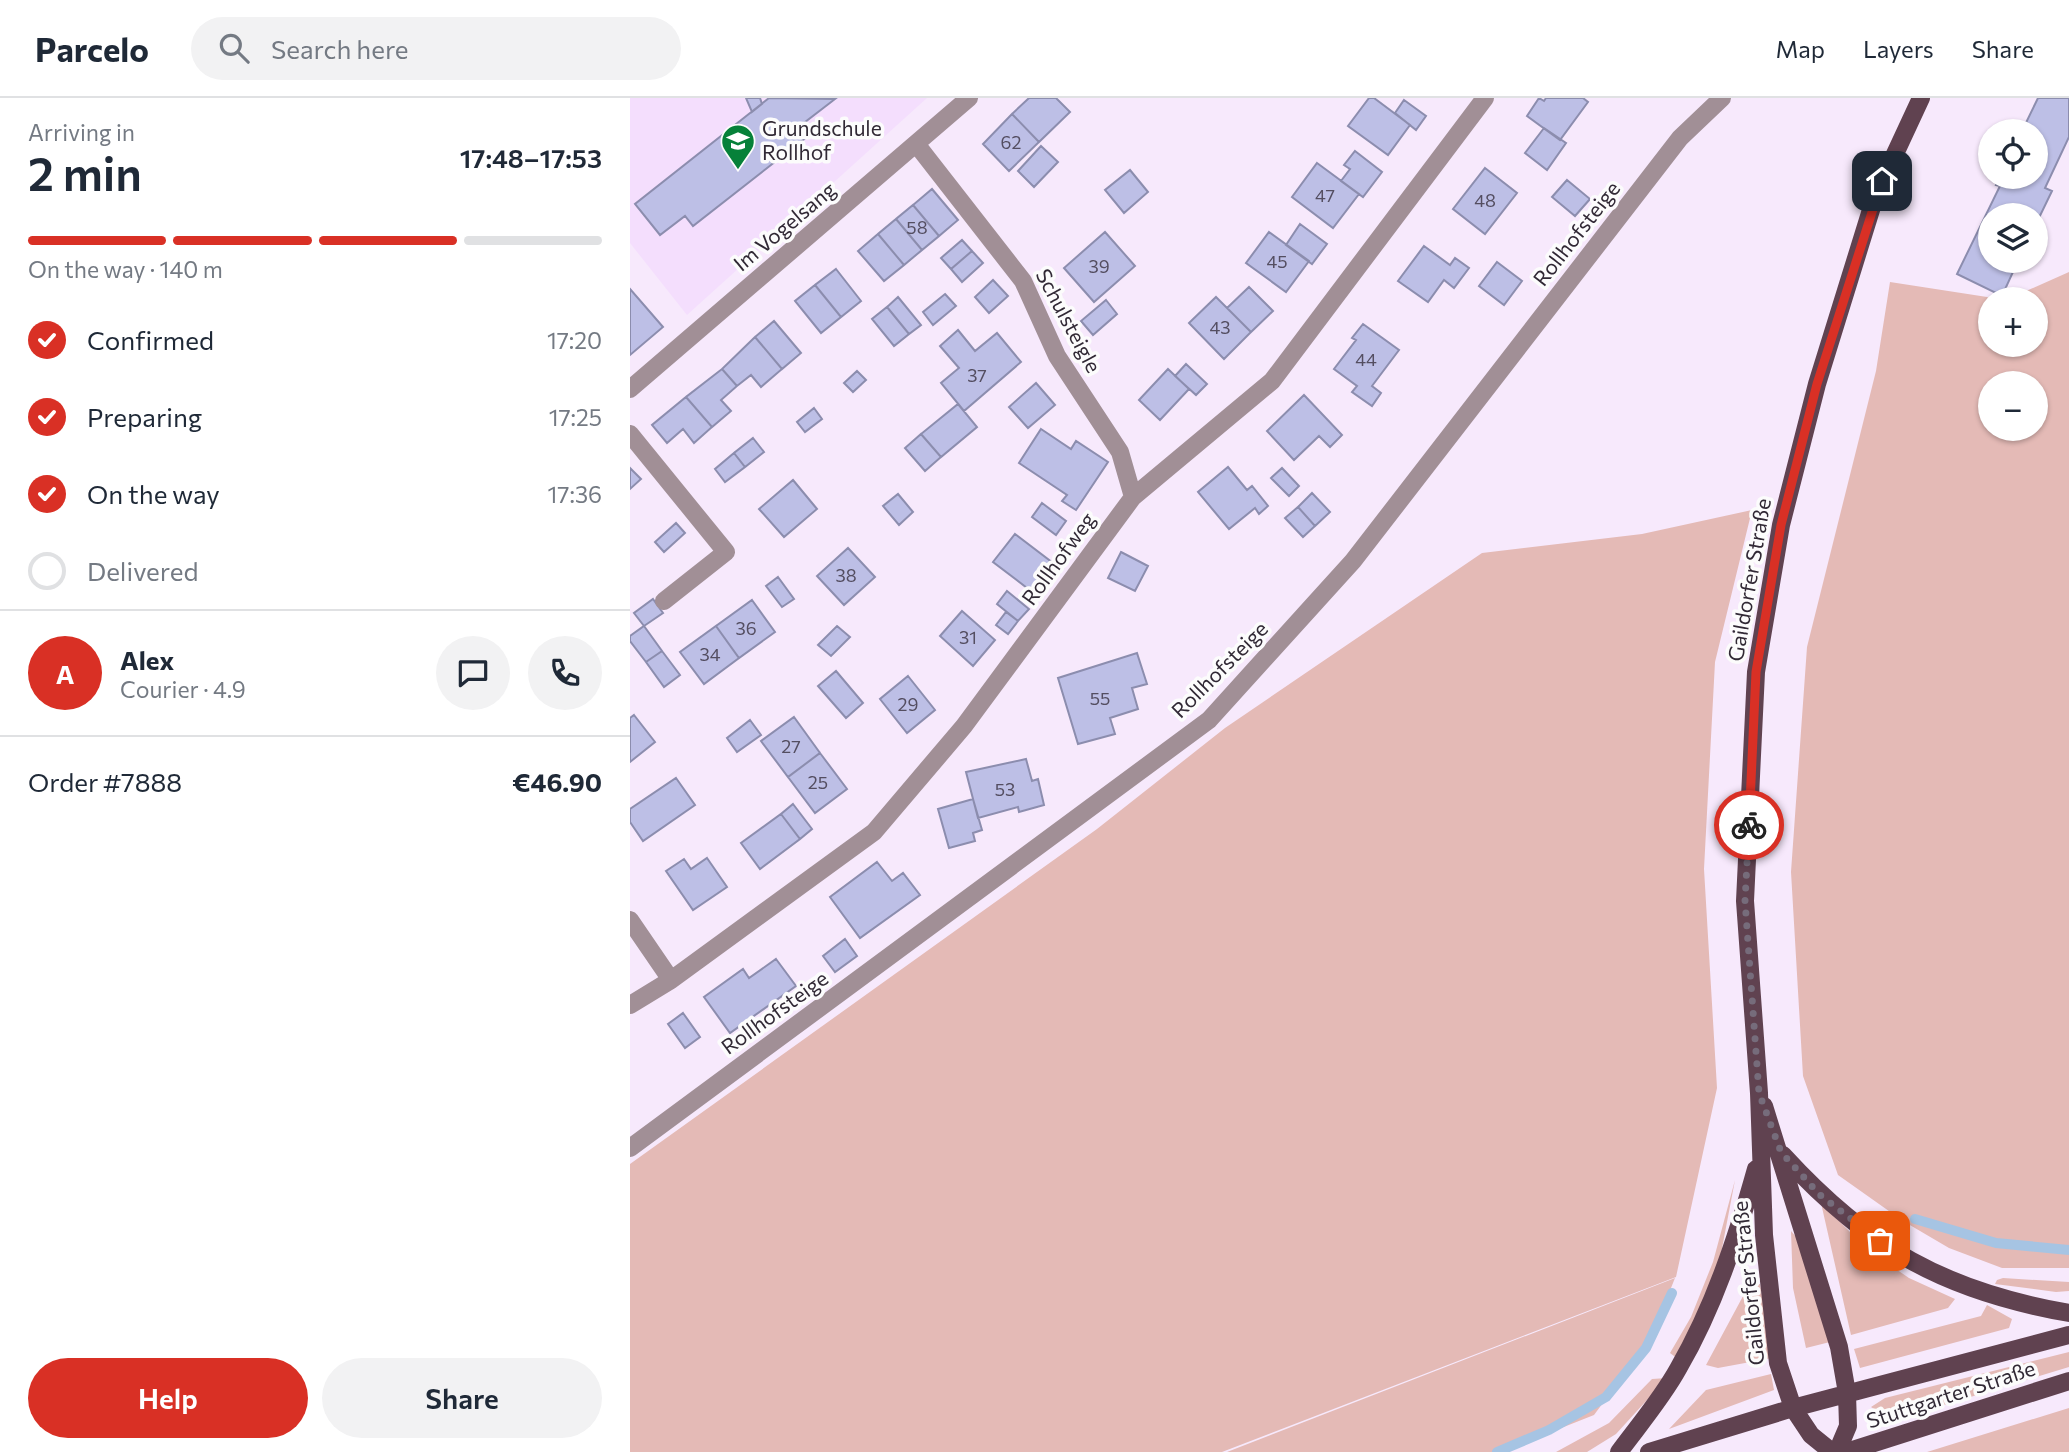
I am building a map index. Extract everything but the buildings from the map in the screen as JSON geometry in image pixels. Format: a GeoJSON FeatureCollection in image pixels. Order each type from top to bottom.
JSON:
{"type":"FeatureCollection","features":[{"type":"Feature","properties":{"kind":"main road","name":"Gaildorfer Straße"},"geometry":{"type":"LineString","coordinates":[[1759,1093],[1781,1152],[1839,1347],[1847,1393],[1849,1426],[1835,1452],[1811,1435],[1793,1408],[1778,1363],[1764,1235],[1759,1093],[1745,901],[1756,672],[1781,525],[1817,384],[1875,197],[1920,98]]}},
{"type":"Feature","properties":{"kind":"main road"},"geometry":{"type":"LineString","coordinates":[[1781,1152],[1820,1195],[1864,1231],[1912,1262],[1974,1291],[2020,1305],[2069,1313]]}},
{"type":"Feature","properties":{"kind":"main road"},"geometry":{"type":"LineString","coordinates":[[1619,1452],[1678,1370],[1738,1232],[1760,1155]]}},
{"type":"Feature","properties":{"kind":"main road"},"geometry":{"type":"LineString","coordinates":[[1649,1452],[1793,1408],[2069,1335]]}},
{"type":"Feature","properties":{"kind":"main road","name":"Stuttgarter Straße"},"geometry":{"type":"LineString","coordinates":[[1846,1452],[2069,1381]]}},
{"type":"Feature","properties":{"kind":"street","name":"Im Vogelsang"},"geometry":{"type":"LineString","coordinates":[[630,389],[969,98]]}},
{"type":"Feature","properties":{"kind":"street","name":"Rollhofweg"},"geometry":{"type":"LineString","coordinates":[[630,1005],[671,980],[874,832],[964,726],[1133,497],[1272,381],[1485,98]]}},
{"type":"Feature","properties":{"kind":"street","name":"Rollhofsteige"},"geometry":{"type":"LineString","coordinates":[[630,1148],[1209,720],[1353,561],[1680,138],[1722,98]]}},
{"type":"Feature","properties":{"kind":"street","name":"Schulsteigle"},"geometry":{"type":"LineString","coordinates":[[917,145],[1023,281],[1057,356],[1120,452],[1133,497]]}},
{"type":"Feature","properties":{"kind":"street"},"geometry":{"type":"LineString","coordinates":[[630,434],[726,552],[664,601]]}},
{"type":"Feature","properties":{"kind":"street"},"geometry":{"type":"LineString","coordinates":[[630,920],[671,980]]}},
{"type":"Feature","properties":{"kind":"shaded area","name":"Grundschule Rollhof"},"geometry":{"type":"Polygon","coordinates":[[[630,98],[927,98],[687,315],[630,243],[630,98]]]}},
{"type":"Feature","properties":{"kind":"shaded area"},"geometry":{"type":"Polygon","coordinates":[[[2069,272],[2069,1268],[2002,1268],[1949,1248],[1903,1221],[1838,1175],[1803,1076],[1791,872],[1807,647],[1876,371],[1890,282],[1978,296],[1978,357],[2048,357],[2048,287],[2035,287],[2069,272]]]}},
{"type":"Feature","properties":{"kind":"shaded area"},"geometry":{"type":"Polygon","coordinates":[[[1752,510],[1715,662],[1704,869],[1717,1088],[1676,1277],[1222,1452],[630,1452],[630,1164],[1097,829],[1225,728],[1482,553],[1642,534],[1752,510]]]}},
{"type":"Feature","properties":{"kind":"shaded area"},"geometry":{"type":"Polygon","coordinates":[[[1735,1180],[1719,1264],[1678,1359],[1670,1353],[1691,1317],[1713,1262],[1735,1180]]]}},
{"type":"Feature","properties":{"kind":"shaded area"},"geometry":{"type":"Polygon","coordinates":[[[1821,1203],[1868,1250],[1909,1278],[1955,1299],[1948,1308],[1851,1335],[1821,1203]]]}},
{"type":"Feature","properties":{"kind":"shaded area"},"geometry":{"type":"Polygon","coordinates":[[[1791,1231],[1797,1238],[1830,1342],[1806,1348],[1793,1288],[1791,1231]]]}},
{"type":"Feature","properties":{"kind":"shaded area"},"geometry":{"type":"Polygon","coordinates":[[[1675,1278],[1651,1338],[1594,1415],[1501,1452],[1227,1452],[1675,1278]]]}},
{"type":"Feature","properties":{"kind":"shaded area"},"geometry":{"type":"Polygon","coordinates":[[[2003,1278],[2069,1282],[2069,1291],[2056,1292],[1995,1284],[2003,1278]]]}},
{"type":"Feature","properties":{"kind":"shaded area"},"geometry":{"type":"Polygon","coordinates":[[[1760,1284],[1772,1358],[1718,1368],[1706,1365],[1749,1285],[1760,1284]]]}},
{"type":"Feature","properties":{"kind":"shaded area"},"geometry":{"type":"Polygon","coordinates":[[[1987,1305],[2012,1319],[2009,1328],[1860,1368],[1854,1349],[1981,1316],[1987,1305]]]}},
{"type":"Feature","properties":{"kind":"shaded area"},"geometry":{"type":"Polygon","coordinates":[[[2069,1352],[2069,1367],[1921,1412],[1883,1415],[1871,1407],[1885,1398],[2069,1352]]]}},
{"type":"Feature","properties":{"kind":"shaded area"},"geometry":{"type":"Polygon","coordinates":[[[1771,1374],[1774,1390],[1669,1429],[1706,1390],[1771,1374]]]}},
{"type":"Feature","properties":{"kind":"shaded area"},"geometry":{"type":"Polygon","coordinates":[[[1667,1378],[1616,1434],[1587,1452],[1556,1452],[1609,1423],[1652,1379],[1667,1378]]]}},
{"type":"Feature","properties":{"kind":"shaded area"},"geometry":{"type":"Polygon","coordinates":[[[2069,1408],[2069,1452],[1927,1452],[2069,1408]]]}},
{"type":"Feature","properties":{"kind":"waterway"},"geometry":{"type":"LineString","coordinates":[[1915,1219],[1996,1243],[2069,1250]]}},
{"type":"Feature","properties":{"kind":"waterway"},"geometry":{"type":"LineString","coordinates":[[1497,1452],[1549,1430],[1606,1397],[1646,1348],[1672,1293]]}},
{"type":"Feature","properties":{"kind":"way so far"},"geometry":{"type":"LineString","coordinates":[[1749,825],[1745,901],[1759,1093],[1781,1152],[1820,1195],[1880,1241]]}},
{"type":"Feature","properties":{"kind":"place","name":"Grundschule Rollhof"},"geometry":{"type":"Point","coordinates":[738,171]}},
{"type":"Feature","properties":{"kind":"route"},"geometry":{"type":"LineString","coordinates":[[1749,825],[1756,672],[1781,525],[1817,384],[1882,181]]}}]}
